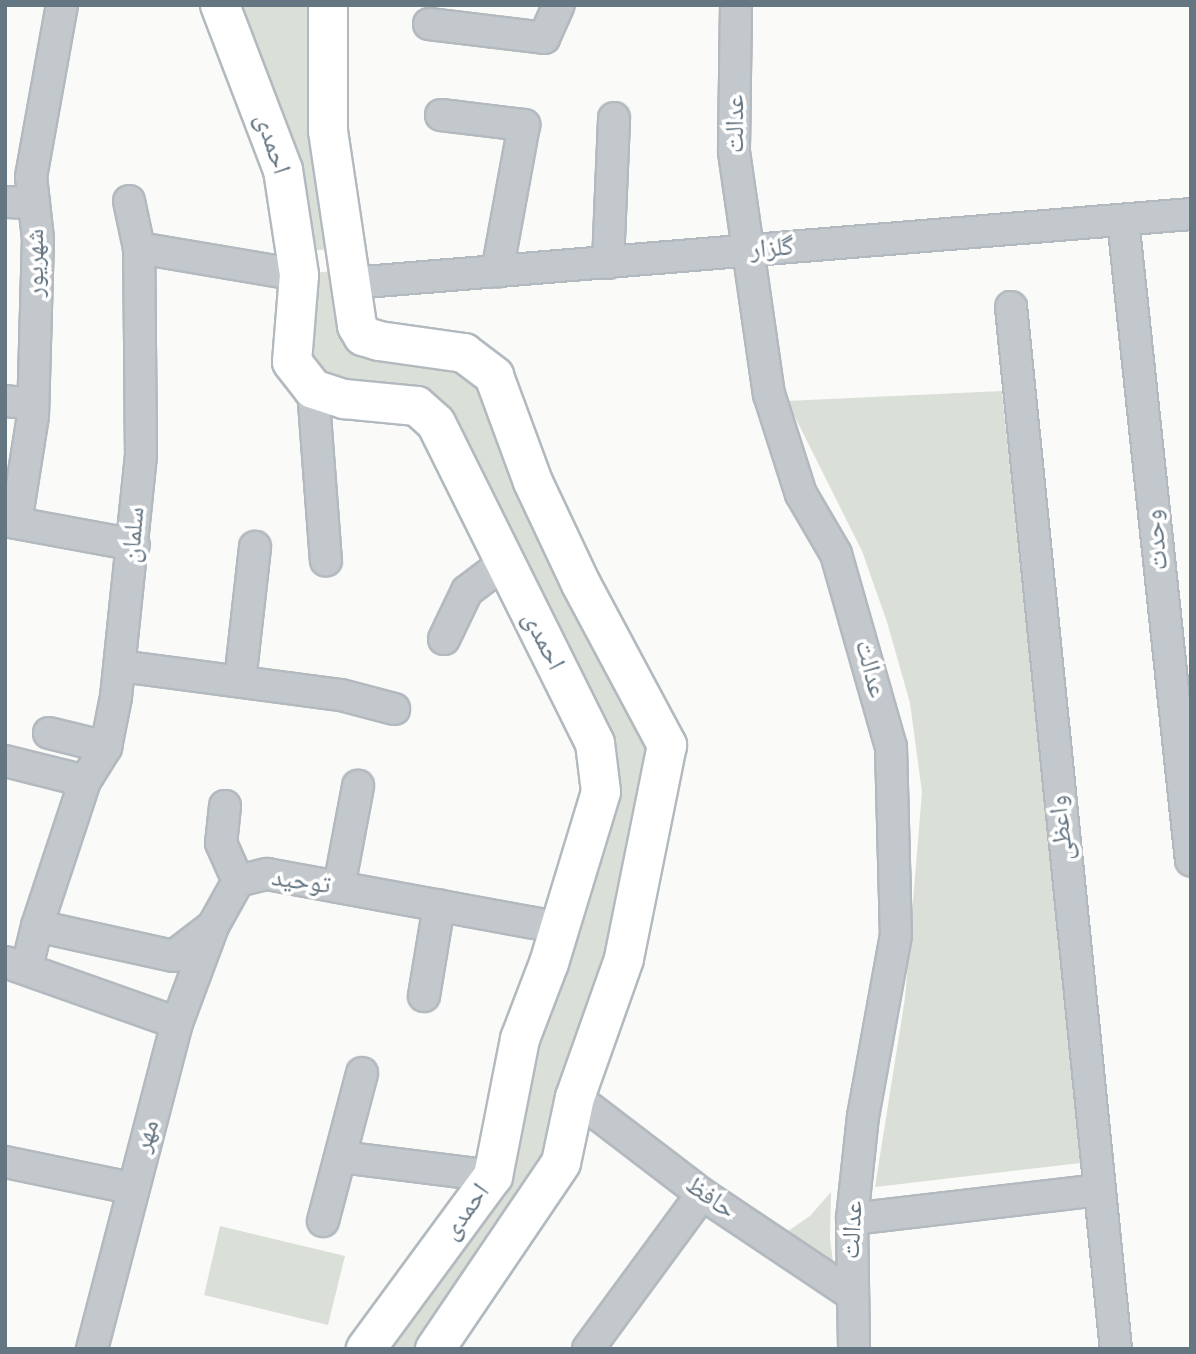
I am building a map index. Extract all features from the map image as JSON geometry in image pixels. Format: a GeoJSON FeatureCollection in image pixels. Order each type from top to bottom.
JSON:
{"type":"FeatureCollection","features":[{"type":"Feature","properties":{"kind":"street","name":"شهریور"},"geometry":{"type":"LineString","coordinates":[[11,522],[19,402],[37,239],[20,203],[32,177],[44,89],[62,5]]}},
{"type":"Feature","properties":{"kind":"street","name":"احمدی"},"geometry":{"type":"LineString","coordinates":[[220,5],[283,170],[299,275],[292,362],[313,389],[344,400],[417,406],[436,423],[503,563],[596,743],[601,792],[561,928],[520,1039],[493,1176],[366,1349]]}},
{"type":"Feature","properties":{"kind":"street","name":"احمدی"},"geometry":{"type":"LineString","coordinates":[[328,5],[328,131],[357,326],[363,336],[464,353],[494,376],[533,482],[581,584],[667,745],[624,959],[575,1097],[561,1163],[435,1349]]}},
{"type":"Feature","properties":{"kind":"street"},"geometry":{"type":"LineString","coordinates":[[429,24],[544,38],[559,5]]}},
{"type":"Feature","properties":{"kind":"street","name":"عدالت"},"geometry":{"type":"LineString","coordinates":[[736,5],[734,152],[769,394],[801,494],[836,554],[891,747],[896,935],[863,1116],[852,1219],[850,1293],[854,1349]]}},
{"type":"Feature","properties":{"kind":"street"},"geometry":{"type":"LineString","coordinates":[[441,115],[524,125],[497,272]]}},
{"type":"Feature","properties":{"kind":"street"},"geometry":{"type":"LineString","coordinates":[[608,263],[614,118]]}},
{"type":"Feature","properties":{"kind":"street","name":"سلمان"},"geometry":{"type":"LineString","coordinates":[[16,965],[37,926],[85,781],[106,747],[120,666],[141,457],[139,248],[129,201]]}},
{"type":"Feature","properties":{"kind":"street","name":"گلزار"},"geometry":{"type":"LineString","coordinates":[[352,283],[1191,214]]}},
{"type":"Feature","properties":{"kind":"street","name":"وحدت"},"geometry":{"type":"LineString","coordinates":[[1123,220],[1191,860]]}},
{"type":"Feature","properties":{"kind":"street"},"geometry":{"type":"LineString","coordinates":[[139,248],[352,283]]}},
{"type":"Feature","properties":{"kind":"street","name":"واعظی"},"geometry":{"type":"LineString","coordinates":[[1010,307],[1116,1349]]}},
{"type":"Feature","properties":{"kind":"street"},"geometry":{"type":"LineString","coordinates":[[313,389],[326,561]]}},
{"type":"Feature","properties":{"kind":"street"},"geometry":{"type":"LineString","coordinates":[[11,522],[134,544]]}},
{"type":"Feature","properties":{"kind":"street"},"geometry":{"type":"LineString","coordinates":[[240,681],[255,547]]}},
{"type":"Feature","properties":{"kind":"street"},"geometry":{"type":"LineString","coordinates":[[444,639],[467,591],[503,563]]}},
{"type":"Feature","properties":{"kind":"street"},"geometry":{"type":"LineString","coordinates":[[120,666],[341,695],[394,709]]}},
{"type":"Feature","properties":{"kind":"street"},"geometry":{"type":"LineString","coordinates":[[49,733],[106,747]]}},
{"type":"Feature","properties":{"kind":"street"},"geometry":{"type":"LineString","coordinates":[[5,761],[85,781]]}},
{"type":"Feature","properties":{"kind":"street"},"geometry":{"type":"LineString","coordinates":[[339,887],[358,786]]}},
{"type":"Feature","properties":{"kind":"street"},"geometry":{"type":"LineString","coordinates":[[225,806],[221,843],[238,881]]}},
{"type":"Feature","properties":{"kind":"street","name":"توحید"},"geometry":{"type":"LineString","coordinates":[[37,926],[174,956],[213,926],[238,881],[267,874],[561,928]]}},
{"type":"Feature","properties":{"kind":"street"},"geometry":{"type":"LineString","coordinates":[[424,996],[439,905]]}},
{"type":"Feature","properties":{"kind":"street","name":"مهر"},"geometry":{"type":"LineString","coordinates":[[92,1349],[130,1188],[164,1082],[177,1023],[213,926]]}},
{"type":"Feature","properties":{"kind":"street"},"geometry":{"type":"LineString","coordinates":[[16,965],[177,1023]]}},
{"type":"Feature","properties":{"kind":"street"},"geometry":{"type":"LineString","coordinates":[[323,1221],[362,1073]]}},
{"type":"Feature","properties":{"kind":"street","name":"حافظ"},"geometry":{"type":"LineString","coordinates":[[575,1097],[702,1194],[850,1293]]}},
{"type":"Feature","properties":{"kind":"street"},"geometry":{"type":"LineString","coordinates":[[341,1157],[493,1176]]}},
{"type":"Feature","properties":{"kind":"street"},"geometry":{"type":"LineString","coordinates":[[5,1162],[130,1188]]}},
{"type":"Feature","properties":{"kind":"street"},"geometry":{"type":"LineString","coordinates":[[852,1219],[1098,1190]]}},
{"type":"Feature","properties":{"kind":"street"},"geometry":{"type":"LineString","coordinates":[[587,1349],[702,1194]]}},
{"type":"Feature","properties":{"kind":"shaded area"},"geometry":{"type":"Polygon","coordinates":[[[239,5],[319,5],[336,248],[303,252],[239,5]]]}},
{"type":"Feature","properties":{"kind":"shaded area"},"geometry":{"type":"Polygon","coordinates":[[[338,271],[343,311],[479,383],[655,748],[567,1125],[427,1349],[377,1349],[515,1122],[610,804],[447,422],[319,378],[306,358],[308,273],[338,271]]]}},
{"type":"Feature","properties":{"kind":"shaded area"},"geometry":{"type":"Polygon","coordinates":[[[1002,391],[1081,1163],[875,1187],[905,998],[922,792],[910,703],[887,622],[862,551],[787,401],[1002,391]]]}},
{"type":"Feature","properties":{"kind":"shaded area"},"geometry":{"type":"Polygon","coordinates":[[[831,1192],[830,1238],[834,1270],[785,1233],[810,1216],[831,1192]]]}},
{"type":"Feature","properties":{"kind":"shaded area"},"geometry":{"type":"Polygon","coordinates":[[[220,1226],[345,1256],[328,1325],[204,1295],[220,1226]]]}}]}
